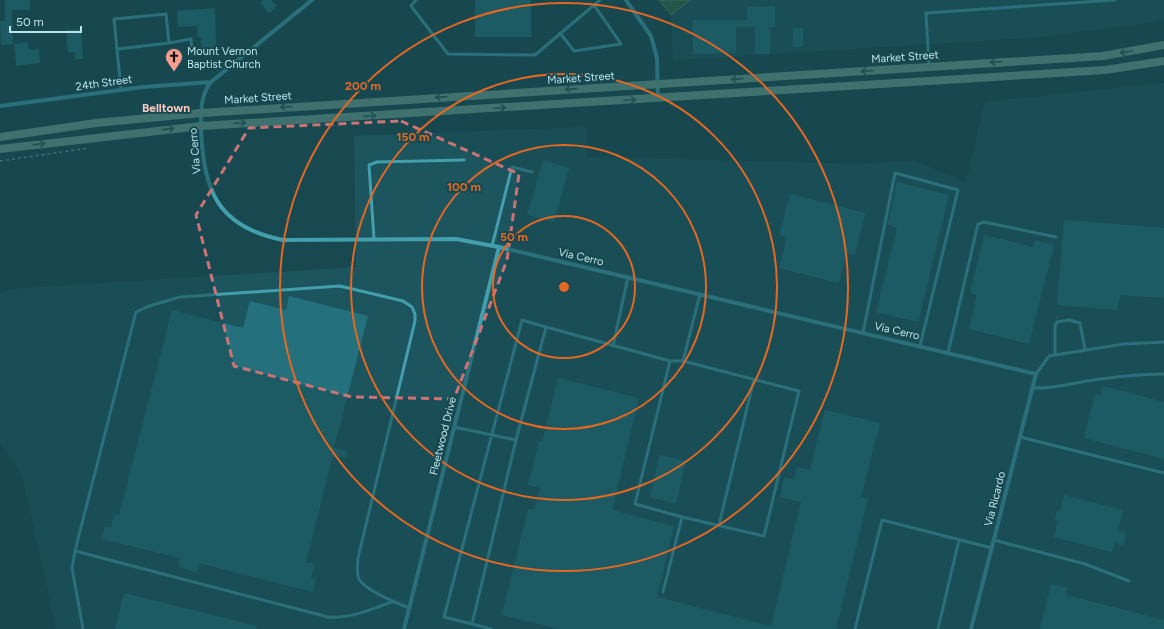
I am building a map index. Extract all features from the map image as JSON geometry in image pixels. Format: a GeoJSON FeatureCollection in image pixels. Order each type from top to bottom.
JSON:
{"type":"FeatureCollection","features":[{"type":"Feature","properties":{"kind":"main road","name":"Market Street"},"geometry":{"type":"LineString","coordinates":[[0,137],[96,123],[201,113],[1103,56],[1164,45]]}},
{"type":"Feature","properties":{"kind":"main road"},"geometry":{"type":"LineString","coordinates":[[0,149],[201,126],[1105,70],[1164,60]]}},
{"type":"Feature","properties":{"kind":"street"},"geometry":{"type":"LineString","coordinates":[[201,113],[205,91],[211,82],[312,0]]}},
{"type":"Feature","properties":{"kind":"street"},"geometry":{"type":"LineString","coordinates":[[626,0],[651,36],[657,58],[658,98]]}},
{"type":"Feature","properties":{"kind":"street","name":"24th Street"},"geometry":{"type":"LineString","coordinates":[[0,106],[144,87],[211,82]]}},
{"type":"Feature","properties":{"kind":"street","name":"Via Cerro"},"geometry":{"type":"LineString","coordinates":[[201,113],[205,171],[212,192],[228,216],[240,225],[261,235],[283,240],[456,239],[499,247],[628,277],[1036,374]]}},
{"type":"Feature","properties":{"kind":"street","name":"Fleetwood Drive"},"geometry":{"type":"LineString","coordinates":[[404,629],[499,247]]}},
{"type":"Feature","properties":{"kind":"street","name":"Via Ricardo"},"geometry":{"type":"LineString","coordinates":[[971,629],[1036,374]]}},
{"type":"Feature","properties":{"kind":"lane"},"geometry":{"type":"LineString","coordinates":[[416,0],[411,6],[448,54],[535,55],[600,0]]}},
{"type":"Feature","properties":{"kind":"lane"},"geometry":{"type":"LineString","coordinates":[[929,67],[926,13],[1115,0]]}},
{"type":"Feature","properties":{"kind":"lane"},"geometry":{"type":"LineString","coordinates":[[560,33],[574,51],[621,44],[594,5]]}},
{"type":"Feature","properties":{"kind":"lane"},"geometry":{"type":"LineString","coordinates":[[121,90],[114,19],[166,14],[169,43]]}},
{"type":"Feature","properties":{"kind":"lane"},"geometry":{"type":"LineString","coordinates":[[118,49],[191,39],[192,53]]}},
{"type":"Feature","properties":{"kind":"lane"},"geometry":{"type":"LineString","coordinates":[[374,239],[369,165],[377,162],[464,160]]}},
{"type":"Feature","properties":{"kind":"lane"},"geometry":{"type":"LineString","coordinates":[[492,246],[512,167],[532,172]]}},
{"type":"Feature","properties":{"kind":"lane"},"geometry":{"type":"LineString","coordinates":[[863,333],[895,173],[958,190],[920,346]]}},
{"type":"Feature","properties":{"kind":"lane"},"geometry":{"type":"LineString","coordinates":[[948,353],[978,224],[984,222],[1056,237]]}},
{"type":"Feature","properties":{"kind":"lane"},"geometry":{"type":"LineString","coordinates":[[613,346],[628,277]]}},
{"type":"Feature","properties":{"kind":"lane"},"geometry":{"type":"LineString","coordinates":[[83,629],[72,568],[75,551],[136,312],[149,306],[180,297],[340,286],[403,301],[412,307],[415,314],[415,321],[358,558],[359,579],[366,587],[386,597],[392,602],[410,608]]}},
{"type":"Feature","properties":{"kind":"lane"},"geometry":{"type":"LineString","coordinates":[[683,361],[700,294]]}},
{"type":"Feature","properties":{"kind":"lane"},"geometry":{"type":"LineString","coordinates":[[492,629],[444,617],[522,320],[670,361],[683,361],[799,391],[764,536],[682,517],[635,504],[670,361]]}},
{"type":"Feature","properties":{"kind":"lane"},"geometry":{"type":"LineString","coordinates":[[1055,355],[1055,326],[1058,322],[1069,320],[1080,323],[1085,350]]}},
{"type":"Feature","properties":{"kind":"lane"},"geometry":{"type":"LineString","coordinates":[[472,624],[516,440],[546,327]]}},
{"type":"Feature","properties":{"kind":"lane"},"geometry":{"type":"LineString","coordinates":[[1036,374],[1049,356],[1124,344],[1164,342]]}},
{"type":"Feature","properties":{"kind":"lane"},"geometry":{"type":"LineString","coordinates":[[1032,388],[1049,388],[1142,374],[1164,374]]}},
{"type":"Feature","properties":{"kind":"lane"},"geometry":{"type":"LineString","coordinates":[[718,525],[754,379]]}},
{"type":"Feature","properties":{"kind":"lane"},"geometry":{"type":"LineString","coordinates":[[454,427],[516,440]]}},
{"type":"Feature","properties":{"kind":"lane"},"geometry":{"type":"LineString","coordinates":[[1020,437],[1164,474]]}},
{"type":"Feature","properties":{"kind":"lane"},"geometry":{"type":"LineString","coordinates":[[663,592],[682,517]]}},
{"type":"Feature","properties":{"kind":"lane"},"geometry":{"type":"LineString","coordinates":[[855,629],[882,520],[992,548]]}},
{"type":"Feature","properties":{"kind":"lane"},"geometry":{"type":"LineString","coordinates":[[938,629],[959,540]]}},
{"type":"Feature","properties":{"kind":"lane"},"geometry":{"type":"LineString","coordinates":[[994,540],[1085,564],[1129,581]]}},
{"type":"Feature","properties":{"kind":"lane"},"geometry":{"type":"LineString","coordinates":[[75,551],[328,617],[342,618],[355,615],[392,602]]}},
{"type":"Feature","properties":{"kind":"path"},"geometry":{"type":"LineString","coordinates":[[0,161],[93,148]]}},
{"type":"Feature","properties":{"kind":"highlighted area"},"geometry":{"type":"Polygon","coordinates":[[[401,121],[519,174],[507,260],[454,399],[352,397],[234,366],[196,215],[249,128],[401,121]]]}},
{"type":"Feature","properties":{"kind":"shaded area"},"geometry":{"type":"Polygon","coordinates":[[[659,0],[690,0],[671,15],[659,0]]]}},
{"type":"Feature","properties":{"kind":"shaded area"},"geometry":{"type":"Polygon","coordinates":[[[690,0],[1164,0],[1164,19],[1154,22],[1040,37],[673,60],[671,15],[690,0]]]}},
{"type":"Feature","properties":{"kind":"shaded area"},"geometry":{"type":"Polygon","coordinates":[[[1164,83],[1164,629],[56,629],[22,475],[0,443],[0,293],[10,289],[356,267],[354,136],[586,127],[587,157],[859,164],[915,161],[966,182],[985,102],[1164,83]]]}},
{"type":"Feature","properties":{"kind":"building"},"geometry":{"type":"Polygon","coordinates":[[[5,0],[30,0],[30,10],[12,10],[13,44],[1,45],[0,21],[5,20],[5,0]]]}},
{"type":"Feature","properties":{"kind":"building"},"geometry":{"type":"Polygon","coordinates":[[[263,0],[271,0],[277,6],[269,13],[260,3],[263,0]]]}},
{"type":"Feature","properties":{"kind":"building"},"geometry":{"type":"Polygon","coordinates":[[[475,0],[531,0],[531,37],[475,37],[475,0]]]}},
{"type":"Feature","properties":{"kind":"building"},"geometry":{"type":"Polygon","coordinates":[[[775,6],[775,27],[770,27],[770,54],[755,54],[755,27],[736,27],[736,53],[693,54],[693,20],[747,20],[747,7],[775,6]]]}},
{"type":"Feature","properties":{"kind":"building"},"geometry":{"type":"Polygon","coordinates":[[[215,8],[216,51],[202,51],[201,37],[197,37],[197,26],[178,27],[177,11],[215,8]]]}},
{"type":"Feature","properties":{"kind":"building"},"geometry":{"type":"Polygon","coordinates":[[[793,28],[803,28],[803,47],[793,47],[793,28]]]}},
{"type":"Feature","properties":{"kind":"building"},"geometry":{"type":"Polygon","coordinates":[[[81,29],[83,59],[75,59],[75,52],[68,53],[66,30],[81,29]]]}},
{"type":"Feature","properties":{"kind":"building"},"geometry":{"type":"Polygon","coordinates":[[[28,42],[29,50],[39,49],[40,63],[16,66],[14,44],[28,42]]]}},
{"type":"Feature","properties":{"kind":"building"},"geometry":{"type":"Polygon","coordinates":[[[543,160],[569,168],[554,222],[527,215],[543,160]]]}},
{"type":"Feature","properties":{"kind":"building"},"geometry":{"type":"Polygon","coordinates":[[[897,182],[949,195],[918,322],[876,312],[897,228],[888,225],[897,182]]]}},
{"type":"Feature","properties":{"kind":"building"},"geometry":{"type":"Polygon","coordinates":[[[790,194],[865,213],[855,255],[847,253],[839,283],[779,268],[787,237],[779,235],[790,194]]]}},
{"type":"Feature","properties":{"kind":"building"},"geometry":{"type":"Polygon","coordinates":[[[1064,220],[1164,228],[1164,298],[1120,295],[1118,310],[1057,305],[1064,220]]]}},
{"type":"Feature","properties":{"kind":"building"},"geometry":{"type":"Polygon","coordinates":[[[984,235],[1033,247],[1035,240],[1054,245],[1029,344],[969,329],[977,295],[970,293],[984,235]]]}},
{"type":"Feature","properties":{"kind":"building"},"geometry":{"type":"Polygon","coordinates":[[[289,296],[368,316],[334,448],[347,451],[345,458],[333,455],[306,562],[314,564],[311,578],[316,579],[313,592],[199,563],[197,573],[178,566],[180,558],[102,539],[105,527],[111,528],[114,514],[119,515],[172,310],[243,328],[250,301],[286,310],[289,296]]]}},
{"type":"Feature","properties":{"kind":"building"},"geometry":{"type":"Polygon","coordinates":[[[558,378],[639,398],[612,510],[674,526],[657,597],[771,626],[801,502],[780,497],[784,477],[794,480],[797,467],[810,470],[825,410],[880,423],[861,497],[868,499],[836,629],[559,629],[502,615],[528,509],[534,510],[540,488],[528,485],[539,441],[542,442],[558,378]]]}},
{"type":"Feature","properties":{"kind":"building"},"geometry":{"type":"Polygon","coordinates":[[[1103,386],[1164,402],[1164,459],[1084,438],[1095,394],[1100,396],[1103,386]]]}},
{"type":"Feature","properties":{"kind":"building"},"geometry":{"type":"Polygon","coordinates":[[[660,455],[686,461],[676,504],[650,497],[660,455]]]}},
{"type":"Feature","properties":{"kind":"building"},"geometry":{"type":"Polygon","coordinates":[[[1064,495],[1123,510],[1118,531],[1126,533],[1123,545],[1115,543],[1112,552],[1054,537],[1058,521],[1055,520],[1057,511],[1060,511],[1064,495]]]}},
{"type":"Feature","properties":{"kind":"building"},"geometry":{"type":"Polygon","coordinates":[[[1051,584],[1068,588],[1066,595],[1164,620],[1164,629],[1040,629],[1051,584]]]}},
{"type":"Feature","properties":{"kind":"building"},"geometry":{"type":"Polygon","coordinates":[[[124,593],[257,626],[256,629],[115,629],[124,593]]]}},
{"type":"Feature","properties":{"kind":"place","name":"Mount Vernon Baptist Church"},"geometry":{"type":"Point","coordinates":[174,72]}},
{"type":"Feature","properties":{"kind":"district","name":"Belltown"},"geometry":{"type":"Point","coordinates":[166,108]}}]}
